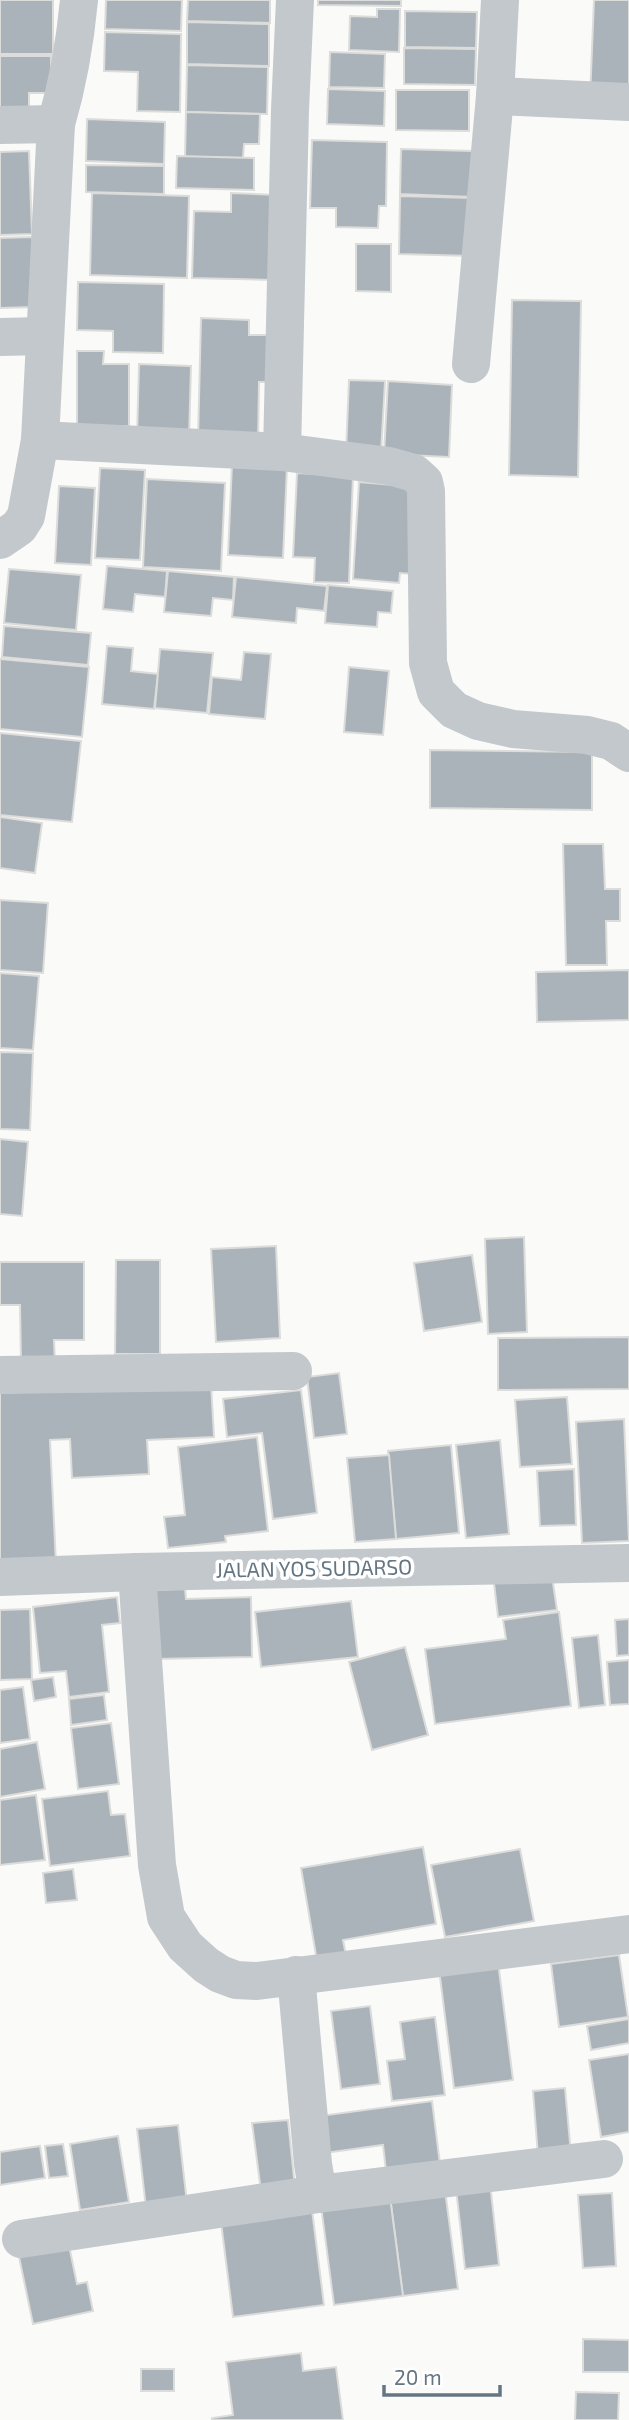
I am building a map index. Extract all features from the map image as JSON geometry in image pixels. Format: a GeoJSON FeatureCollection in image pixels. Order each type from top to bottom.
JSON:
{"type":"FeatureCollection","features":[{"type":"Feature","properties":{"kind":"street"},"geometry":{"type":"LineString","coordinates":[[0,540],[19,527],[26,516],[40,440],[56,124],[68,85],[79,0]]}},
{"type":"Feature","properties":{"kind":"street"},"geometry":{"type":"LineString","coordinates":[[282,452],[295,0]]}},
{"type":"Feature","properties":{"kind":"street"},"geometry":{"type":"LineString","coordinates":[[471,363],[495,96],[500,0]]}},
{"type":"Feature","properties":{"kind":"street"},"geometry":{"type":"LineString","coordinates":[[495,96],[629,102]]}},
{"type":"Feature","properties":{"kind":"street"},"geometry":{"type":"LineString","coordinates":[[0,125],[56,124]]}},
{"type":"Feature","properties":{"kind":"street"},"geometry":{"type":"LineString","coordinates":[[0,337],[44,336]]}},
{"type":"Feature","properties":{"kind":"street"},"geometry":{"type":"LineString","coordinates":[[40,440],[282,452],[397,468],[414,473],[424,482],[426,491],[428,663],[436,692],[454,710],[478,721],[513,729],[587,735],[611,741],[629,753]]}},
{"type":"Feature","properties":{"kind":"street"},"geometry":{"type":"LineString","coordinates":[[0,1375],[293,1371]]}},
{"type":"Feature","properties":{"kind":"street","name":"JALAN YOS SUDARSO"},"geometry":{"type":"LineString","coordinates":[[0,1577],[629,1563]]}},
{"type":"Feature","properties":{"kind":"street"},"geometry":{"type":"LineString","coordinates":[[137,1572],[157,1865],[166,1917],[186,1946],[220,1974],[247,1981],[629,1934]]}},
{"type":"Feature","properties":{"kind":"street"},"geometry":{"type":"LineString","coordinates":[[296,1975],[318,2194]]}},
{"type":"Feature","properties":{"kind":"street"},"geometry":{"type":"LineString","coordinates":[[20,2239],[318,2194],[604,2160]]}},
{"type":"Feature","properties":{"kind":"building"},"geometry":{"type":"Polygon","coordinates":[[[0,0],[53,0],[53,54],[0,54],[0,0]]]}},
{"type":"Feature","properties":{"kind":"building"},"geometry":{"type":"Polygon","coordinates":[[[106,0],[182,0],[181,31],[105,29],[106,0]]]}},
{"type":"Feature","properties":{"kind":"building"},"geometry":{"type":"Polygon","coordinates":[[[188,0],[270,0],[270,23],[187,21],[188,0]]]}},
{"type":"Feature","properties":{"kind":"building"},"geometry":{"type":"Polygon","coordinates":[[[318,0],[401,0],[401,6],[318,5],[318,0]]]}},
{"type":"Feature","properties":{"kind":"building"},"geometry":{"type":"Polygon","coordinates":[[[594,0],[629,0],[629,100],[590,98],[594,0]]]}},
{"type":"Feature","properties":{"kind":"building"},"geometry":{"type":"Polygon","coordinates":[[[377,9],[400,9],[399,52],[349,50],[350,16],[377,17],[377,9]]]}},
{"type":"Feature","properties":{"kind":"building"},"geometry":{"type":"Polygon","coordinates":[[[405,11],[477,12],[476,48],[405,47],[405,11]]]}},
{"type":"Feature","properties":{"kind":"building"},"geometry":{"type":"Polygon","coordinates":[[[187,22],[269,24],[269,66],[187,64],[187,22]]]}},
{"type":"Feature","properties":{"kind":"building"},"geometry":{"type":"Polygon","coordinates":[[[105,32],[181,34],[180,112],[137,111],[138,72],[104,71],[105,32]]]}},
{"type":"Feature","properties":{"kind":"building"},"geometry":{"type":"Polygon","coordinates":[[[404,48],[476,49],[475,85],[404,84],[404,48]]]}},
{"type":"Feature","properties":{"kind":"building"},"geometry":{"type":"Polygon","coordinates":[[[330,52],[385,54],[384,88],[329,87],[330,52]]]}},
{"type":"Feature","properties":{"kind":"building"},"geometry":{"type":"Polygon","coordinates":[[[0,56],[51,56],[51,93],[29,93],[29,112],[0,112],[0,56]]]}},
{"type":"Feature","properties":{"kind":"building"},"geometry":{"type":"Polygon","coordinates":[[[187,65],[268,67],[267,114],[186,112],[187,65]]]}},
{"type":"Feature","properties":{"kind":"building"},"geometry":{"type":"Polygon","coordinates":[[[328,89],[385,91],[384,126],[327,124],[328,89]]]}},
{"type":"Feature","properties":{"kind":"building"},"geometry":{"type":"Polygon","coordinates":[[[396,90],[469,90],[469,131],[396,130],[396,90]]]}},
{"type":"Feature","properties":{"kind":"building"},"geometry":{"type":"Polygon","coordinates":[[[186,112],[260,114],[259,144],[244,144],[243,158],[185,157],[186,112]]]}},
{"type":"Feature","properties":{"kind":"building"},"geometry":{"type":"Polygon","coordinates":[[[87,119],[165,122],[164,164],[86,161],[87,119]]]}},
{"type":"Feature","properties":{"kind":"building"},"geometry":{"type":"Polygon","coordinates":[[[312,140],[387,142],[386,206],[379,206],[378,228],[336,227],[336,208],[310,208],[312,140]]]}},
{"type":"Feature","properties":{"kind":"building"},"geometry":{"type":"Polygon","coordinates":[[[401,149],[473,151],[472,197],[400,194],[401,149]]]}},
{"type":"Feature","properties":{"kind":"building"},"geometry":{"type":"Polygon","coordinates":[[[29,151],[32,234],[0,235],[0,152],[29,151]]]}},
{"type":"Feature","properties":{"kind":"building"},"geometry":{"type":"Polygon","coordinates":[[[177,156],[254,158],[254,190],[176,188],[177,156]]]}},
{"type":"Feature","properties":{"kind":"building"},"geometry":{"type":"Polygon","coordinates":[[[86,165],[164,166],[164,194],[86,192],[86,165]]]}},
{"type":"Feature","properties":{"kind":"building"},"geometry":{"type":"Polygon","coordinates":[[[92,193],[189,196],[187,278],[90,275],[92,193]]]}},
{"type":"Feature","properties":{"kind":"building"},"geometry":{"type":"Polygon","coordinates":[[[231,193],[276,195],[273,280],[192,278],[194,211],[231,212],[231,193]]]}},
{"type":"Feature","properties":{"kind":"building"},"geometry":{"type":"Polygon","coordinates":[[[400,196],[473,198],[471,256],[399,254],[400,196]]]}},
{"type":"Feature","properties":{"kind":"building"},"geometry":{"type":"Polygon","coordinates":[[[32,237],[33,307],[0,308],[0,238],[32,237]]]}},
{"type":"Feature","properties":{"kind":"building"},"geometry":{"type":"Polygon","coordinates":[[[356,244],[391,244],[391,292],[356,291],[356,244]]]}},
{"type":"Feature","properties":{"kind":"building"},"geometry":{"type":"Polygon","coordinates":[[[78,282],[164,284],[163,353],[113,352],[113,331],[77,330],[78,282]]]}},
{"type":"Feature","properties":{"kind":"building"},"geometry":{"type":"Polygon","coordinates":[[[512,300],[581,301],[578,477],[509,475],[512,300]]]}},
{"type":"Feature","properties":{"kind":"building"},"geometry":{"type":"Polygon","coordinates":[[[201,318],[249,320],[249,335],[272,335],[271,382],[259,382],[258,442],[198,440],[201,318]]]}},
{"type":"Feature","properties":{"kind":"building"},"geometry":{"type":"Polygon","coordinates":[[[77,351],[104,351],[103,364],[129,364],[129,426],[77,426],[77,351]]]}},
{"type":"Feature","properties":{"kind":"building"},"geometry":{"type":"Polygon","coordinates":[[[139,364],[191,366],[189,439],[137,437],[139,364]]]}},
{"type":"Feature","properties":{"kind":"building"},"geometry":{"type":"Polygon","coordinates":[[[349,380],[385,381],[381,453],[346,452],[349,380]]]}},
{"type":"Feature","properties":{"kind":"building"},"geometry":{"type":"Polygon","coordinates":[[[388,381],[452,385],[449,457],[384,454],[388,381]]]}},
{"type":"Feature","properties":{"kind":"building"},"geometry":{"type":"Polygon","coordinates":[[[232,464],[287,467],[283,558],[228,555],[232,464]]]}},
{"type":"Feature","properties":{"kind":"building"},"geometry":{"type":"Polygon","coordinates":[[[100,468],[145,470],[140,560],[95,558],[100,468]]]}},
{"type":"Feature","properties":{"kind":"building"},"geometry":{"type":"Polygon","coordinates":[[[297,473],[353,476],[349,583],[314,582],[315,558],[293,557],[297,473]]]}},
{"type":"Feature","properties":{"kind":"building"},"geometry":{"type":"Polygon","coordinates":[[[147,479],[225,483],[221,571],[143,567],[147,479]]]}},
{"type":"Feature","properties":{"kind":"building"},"geometry":{"type":"Polygon","coordinates":[[[359,482],[417,487],[411,574],[400,573],[399,583],[353,579],[359,482]]]}},
{"type":"Feature","properties":{"kind":"building"},"geometry":{"type":"Polygon","coordinates":[[[59,486],[95,488],[91,565],[55,563],[59,486]]]}},
{"type":"Feature","properties":{"kind":"building"},"geometry":{"type":"Polygon","coordinates":[[[107,566],[167,571],[165,597],[135,594],[133,612],[103,609],[107,566]]]}},
{"type":"Feature","properties":{"kind":"building"},"geometry":{"type":"Polygon","coordinates":[[[9,569],[81,575],[76,630],[4,623],[9,569]]]}},
{"type":"Feature","properties":{"kind":"building"},"geometry":{"type":"Polygon","coordinates":[[[168,571],[234,577],[233,600],[213,598],[211,616],[164,612],[168,571]]]}},
{"type":"Feature","properties":{"kind":"building"},"geometry":{"type":"Polygon","coordinates":[[[236,577],[327,586],[324,611],[297,608],[296,623],[232,617],[236,577]]]}},
{"type":"Feature","properties":{"kind":"building"},"geometry":{"type":"Polygon","coordinates":[[[328,585],[393,591],[391,613],[378,612],[377,627],[325,623],[328,585]]]}},
{"type":"Feature","properties":{"kind":"building"},"geometry":{"type":"Polygon","coordinates":[[[4,626],[91,633],[88,665],[2,657],[4,626]]]}},
{"type":"Feature","properties":{"kind":"building"},"geometry":{"type":"Polygon","coordinates":[[[107,646],[133,648],[131,671],[158,674],[154,709],[102,704],[107,646]]]}},
{"type":"Feature","properties":{"kind":"building"},"geometry":{"type":"Polygon","coordinates":[[[160,649],[213,653],[207,713],[155,708],[160,649]]]}},
{"type":"Feature","properties":{"kind":"building"},"geometry":{"type":"Polygon","coordinates":[[[244,652],[271,654],[265,719],[209,714],[212,677],[241,680],[244,652]]]}},
{"type":"Feature","properties":{"kind":"building"},"geometry":{"type":"Polygon","coordinates":[[[0,659],[89,667],[82,737],[0,729],[0,659]]]}},
{"type":"Feature","properties":{"kind":"building"},"geometry":{"type":"Polygon","coordinates":[[[349,667],[389,671],[383,735],[344,732],[349,667]]]}},
{"type":"Feature","properties":{"kind":"building"},"geometry":{"type":"Polygon","coordinates":[[[0,733],[81,741],[72,822],[0,815],[0,733]]]}},
{"type":"Feature","properties":{"kind":"building"},"geometry":{"type":"Polygon","coordinates":[[[430,750],[592,752],[592,810],[430,808],[430,750]]]}},
{"type":"Feature","properties":{"kind":"building"},"geometry":{"type":"Polygon","coordinates":[[[0,817],[42,823],[35,873],[0,868],[0,817]]]}},
{"type":"Feature","properties":{"kind":"building"},"geometry":{"type":"Polygon","coordinates":[[[563,844],[603,844],[605,889],[620,889],[620,921],[606,921],[607,965],[566,965],[563,844]]]}},
{"type":"Feature","properties":{"kind":"building"},"geometry":{"type":"Polygon","coordinates":[[[0,900],[48,903],[43,973],[0,970],[0,900]]]}},
{"type":"Feature","properties":{"kind":"building"},"geometry":{"type":"Polygon","coordinates":[[[629,970],[629,1020],[537,1022],[536,972],[629,970]]]}},
{"type":"Feature","properties":{"kind":"building"},"geometry":{"type":"Polygon","coordinates":[[[0,973],[39,976],[33,1050],[0,1048],[0,973]]]}},
{"type":"Feature","properties":{"kind":"building"},"geometry":{"type":"Polygon","coordinates":[[[0,1052],[33,1053],[30,1130],[0,1129],[0,1052]]]}},
{"type":"Feature","properties":{"kind":"building"},"geometry":{"type":"Polygon","coordinates":[[[0,1139],[28,1142],[22,1216],[0,1214],[0,1139]]]}},
{"type":"Feature","properties":{"kind":"building"},"geometry":{"type":"Polygon","coordinates":[[[524,1237],[527,1332],[488,1334],[485,1239],[524,1237]]]}},
{"type":"Feature","properties":{"kind":"building"},"geometry":{"type":"Polygon","coordinates":[[[276,1246],[280,1338],[216,1342],[211,1249],[276,1246]]]}},
{"type":"Feature","properties":{"kind":"building"},"geometry":{"type":"Polygon","coordinates":[[[472,1255],[482,1322],[424,1331],[414,1263],[472,1255]]]}},
{"type":"Feature","properties":{"kind":"building"},"geometry":{"type":"Polygon","coordinates":[[[116,1260],[160,1260],[160,1354],[115,1354],[116,1260]]]}},
{"type":"Feature","properties":{"kind":"building"},"geometry":{"type":"Polygon","coordinates":[[[0,1262],[84,1262],[84,1340],[54,1340],[55,1362],[21,1362],[20,1305],[0,1305],[0,1262]]]}},
{"type":"Feature","properties":{"kind":"building"},"geometry":{"type":"Polygon","coordinates":[[[629,1337],[629,1389],[498,1390],[498,1338],[629,1337]]]}},
{"type":"Feature","properties":{"kind":"building"},"geometry":{"type":"Polygon","coordinates":[[[339,1373],[347,1434],[314,1438],[307,1377],[339,1373]]]}},
{"type":"Feature","properties":{"kind":"building"},"geometry":{"type":"Polygon","coordinates":[[[211,1383],[214,1437],[147,1440],[149,1474],[72,1478],[70,1439],[50,1440],[56,1564],[0,1567],[0,1393],[211,1383]]]}},
{"type":"Feature","properties":{"kind":"building"},"geometry":{"type":"Polygon","coordinates":[[[301,1390],[317,1513],[273,1519],[262,1433],[227,1437],[223,1399],[301,1390]]]}},
{"type":"Feature","properties":{"kind":"building"},"geometry":{"type":"Polygon","coordinates":[[[567,1397],[572,1464],[520,1467],[515,1400],[567,1397]]]}},
{"type":"Feature","properties":{"kind":"building"},"geometry":{"type":"Polygon","coordinates":[[[624,1419],[629,1541],[582,1543],[576,1422],[624,1419]]]}},
{"type":"Feature","properties":{"kind":"building"},"geometry":{"type":"Polygon","coordinates":[[[257,1437],[268,1531],[225,1536],[226,1542],[168,1548],[164,1517],[185,1515],[178,1447],[257,1437]]]}},
{"type":"Feature","properties":{"kind":"building"},"geometry":{"type":"Polygon","coordinates":[[[500,1440],[509,1534],[466,1538],[456,1445],[500,1440]]]}},
{"type":"Feature","properties":{"kind":"building"},"geometry":{"type":"Polygon","coordinates":[[[451,1445],[459,1533],[396,1539],[388,1451],[451,1445]]]}},
{"type":"Feature","properties":{"kind":"building"},"geometry":{"type":"Polygon","coordinates":[[[389,1455],[396,1539],[355,1542],[347,1458],[389,1455]]]}},
{"type":"Feature","properties":{"kind":"building"},"geometry":{"type":"Polygon","coordinates":[[[574,1469],[576,1525],[540,1526],[537,1471],[574,1469]]]}},
{"type":"Feature","properties":{"kind":"building"},"geometry":{"type":"Polygon","coordinates":[[[552,1576],[557,1610],[498,1617],[494,1583],[552,1576]]]}},
{"type":"Feature","properties":{"kind":"building"},"geometry":{"type":"Polygon","coordinates":[[[185,1589],[186,1599],[251,1597],[252,1657],[154,1659],[152,1590],[185,1589]]]}},
{"type":"Feature","properties":{"kind":"building"},"geometry":{"type":"Polygon","coordinates":[[[117,1597],[120,1623],[102,1625],[109,1692],[69,1697],[66,1671],[40,1673],[33,1607],[117,1597]]]}},
{"type":"Feature","properties":{"kind":"building"},"geometry":{"type":"Polygon","coordinates":[[[351,1601],[358,1657],[261,1667],[255,1612],[351,1601]]]}},
{"type":"Feature","properties":{"kind":"building"},"geometry":{"type":"Polygon","coordinates":[[[30,1609],[32,1679],[0,1680],[0,1610],[30,1609]]]}},
{"type":"Feature","properties":{"kind":"building"},"geometry":{"type":"Polygon","coordinates":[[[559,1612],[571,1706],[435,1724],[425,1649],[506,1639],[503,1620],[559,1612]]]}},
{"type":"Feature","properties":{"kind":"building"},"geometry":{"type":"Polygon","coordinates":[[[629,1619],[629,1655],[617,1656],[615,1620],[629,1619]]]}},
{"type":"Feature","properties":{"kind":"building"},"geometry":{"type":"Polygon","coordinates":[[[598,1635],[605,1705],[579,1708],[572,1638],[598,1635]]]}},
{"type":"Feature","properties":{"kind":"building"},"geometry":{"type":"Polygon","coordinates":[[[405,1647],[428,1735],[372,1750],[349,1662],[405,1647]]]}},
{"type":"Feature","properties":{"kind":"building"},"geometry":{"type":"Polygon","coordinates":[[[629,1660],[629,1704],[610,1705],[607,1662],[629,1660]]]}},
{"type":"Feature","properties":{"kind":"building"},"geometry":{"type":"Polygon","coordinates":[[[53,1677],[56,1697],[34,1701],[31,1680],[53,1677]]]}},
{"type":"Feature","properties":{"kind":"building"},"geometry":{"type":"Polygon","coordinates":[[[23,1687],[30,1739],[0,1743],[0,1690],[23,1687]]]}},
{"type":"Feature","properties":{"kind":"building"},"geometry":{"type":"Polygon","coordinates":[[[104,1695],[107,1720],[71,1725],[69,1699],[104,1695]]]}},
{"type":"Feature","properties":{"kind":"building"},"geometry":{"type":"Polygon","coordinates":[[[111,1723],[119,1784],[78,1789],[71,1728],[111,1723]]]}},
{"type":"Feature","properties":{"kind":"building"},"geometry":{"type":"Polygon","coordinates":[[[37,1742],[45,1789],[0,1797],[0,1749],[37,1742]]]}},
{"type":"Feature","properties":{"kind":"building"},"geometry":{"type":"Polygon","coordinates":[[[108,1791],[111,1815],[125,1814],[130,1856],[50,1866],[42,1799],[108,1791]]]}},
{"type":"Feature","properties":{"kind":"building"},"geometry":{"type":"Polygon","coordinates":[[[36,1795],[45,1860],[0,1865],[0,1800],[36,1795]]]}},
{"type":"Feature","properties":{"kind":"building"},"geometry":{"type":"Polygon","coordinates":[[[423,1847],[436,1924],[343,1940],[346,1955],[317,1961],[301,1868],[423,1847]]]}},
{"type":"Feature","properties":{"kind":"building"},"geometry":{"type":"Polygon","coordinates":[[[520,1849],[534,1921],[445,1937],[431,1865],[520,1849]]]}},
{"type":"Feature","properties":{"kind":"building"},"geometry":{"type":"Polygon","coordinates":[[[73,1869],[77,1900],[46,1903],[43,1873],[73,1869]]]}},
{"type":"Feature","properties":{"kind":"building"},"geometry":{"type":"Polygon","coordinates":[[[619,1955],[628,2017],[559,2027],[551,1964],[619,1955]]]}},
{"type":"Feature","properties":{"kind":"building"},"geometry":{"type":"Polygon","coordinates":[[[498,1962],[513,2080],[454,2088],[439,1969],[498,1962]]]}},
{"type":"Feature","properties":{"kind":"building"},"geometry":{"type":"Polygon","coordinates":[[[370,2006],[380,2084],[341,2089],[331,2011],[370,2006]]]}},
{"type":"Feature","properties":{"kind":"building"},"geometry":{"type":"Polygon","coordinates":[[[435,2017],[445,2095],[392,2101],[387,2061],[405,2059],[400,2022],[435,2017]]]}},
{"type":"Feature","properties":{"kind":"building"},"geometry":{"type":"Polygon","coordinates":[[[629,2019],[629,2043],[591,2050],[587,2026],[629,2019]]]}},
{"type":"Feature","properties":{"kind":"building"},"geometry":{"type":"Polygon","coordinates":[[[629,2054],[629,2132],[601,2137],[589,2060],[629,2054]]]}},
{"type":"Feature","properties":{"kind":"building"},"geometry":{"type":"Polygon","coordinates":[[[565,2088],[571,2154],[538,2156],[533,2091],[565,2088]]]}},
{"type":"Feature","properties":{"kind":"building"},"geometry":{"type":"Polygon","coordinates":[[[432,2101],[440,2164],[386,2171],[383,2145],[318,2154],[312,2117],[432,2101]]]}},
{"type":"Feature","properties":{"kind":"building"},"geometry":{"type":"Polygon","coordinates":[[[288,2120],[295,2188],[261,2191],[252,2123],[288,2120]]]}},
{"type":"Feature","properties":{"kind":"building"},"geometry":{"type":"Polygon","coordinates":[[[178,2125],[187,2203],[146,2208],[137,2129],[178,2125]]]}},
{"type":"Feature","properties":{"kind":"building"},"geometry":{"type":"Polygon","coordinates":[[[118,2136],[129,2202],[80,2210],[70,2144],[118,2136]]]}},
{"type":"Feature","properties":{"kind":"building"},"geometry":{"type":"Polygon","coordinates":[[[63,2144],[68,2176],[49,2178],[45,2146],[63,2144]]]}},
{"type":"Feature","properties":{"kind":"building"},"geometry":{"type":"Polygon","coordinates":[[[40,2146],[45,2178],[0,2185],[0,2152],[40,2146]]]}},
{"type":"Feature","properties":{"kind":"building"},"geometry":{"type":"Polygon","coordinates":[[[490,2183],[499,2265],[465,2269],[456,2188],[490,2183]]]}},
{"type":"Feature","properties":{"kind":"building"},"geometry":{"type":"Polygon","coordinates":[[[445,2190],[458,2289],[403,2296],[390,2197],[445,2190]]]}},
{"type":"Feature","properties":{"kind":"building"},"geometry":{"type":"Polygon","coordinates":[[[612,2193],[616,2266],[583,2268],[578,2195],[612,2193]]]}},
{"type":"Feature","properties":{"kind":"building"},"geometry":{"type":"Polygon","coordinates":[[[390,2197],[403,2296],[334,2305],[321,2206],[390,2197]]]}},
{"type":"Feature","properties":{"kind":"building"},"geometry":{"type":"Polygon","coordinates":[[[312,2210],[324,2305],[233,2317],[221,2222],[312,2210]]]}},
{"type":"Feature","properties":{"kind":"building"},"geometry":{"type":"Polygon","coordinates":[[[67,2236],[77,2284],[87,2282],[93,2311],[33,2324],[17,2247],[67,2236]]]}},
{"type":"Feature","properties":{"kind":"building"},"geometry":{"type":"Polygon","coordinates":[[[583,2339],[629,2340],[629,2372],[583,2372],[583,2339]]]}},
{"type":"Feature","properties":{"kind":"building"},"geometry":{"type":"Polygon","coordinates":[[[301,2353],[303,2371],[336,2367],[343,2420],[212,2420],[233,2415],[226,2362],[301,2353]]]}},
{"type":"Feature","properties":{"kind":"building"},"geometry":{"type":"Polygon","coordinates":[[[141,2369],[174,2369],[174,2391],[141,2391],[141,2369]]]}},
{"type":"Feature","properties":{"kind":"building"},"geometry":{"type":"Polygon","coordinates":[[[576,2392],[619,2393],[618,2420],[575,2420],[576,2392]]]}}]}
